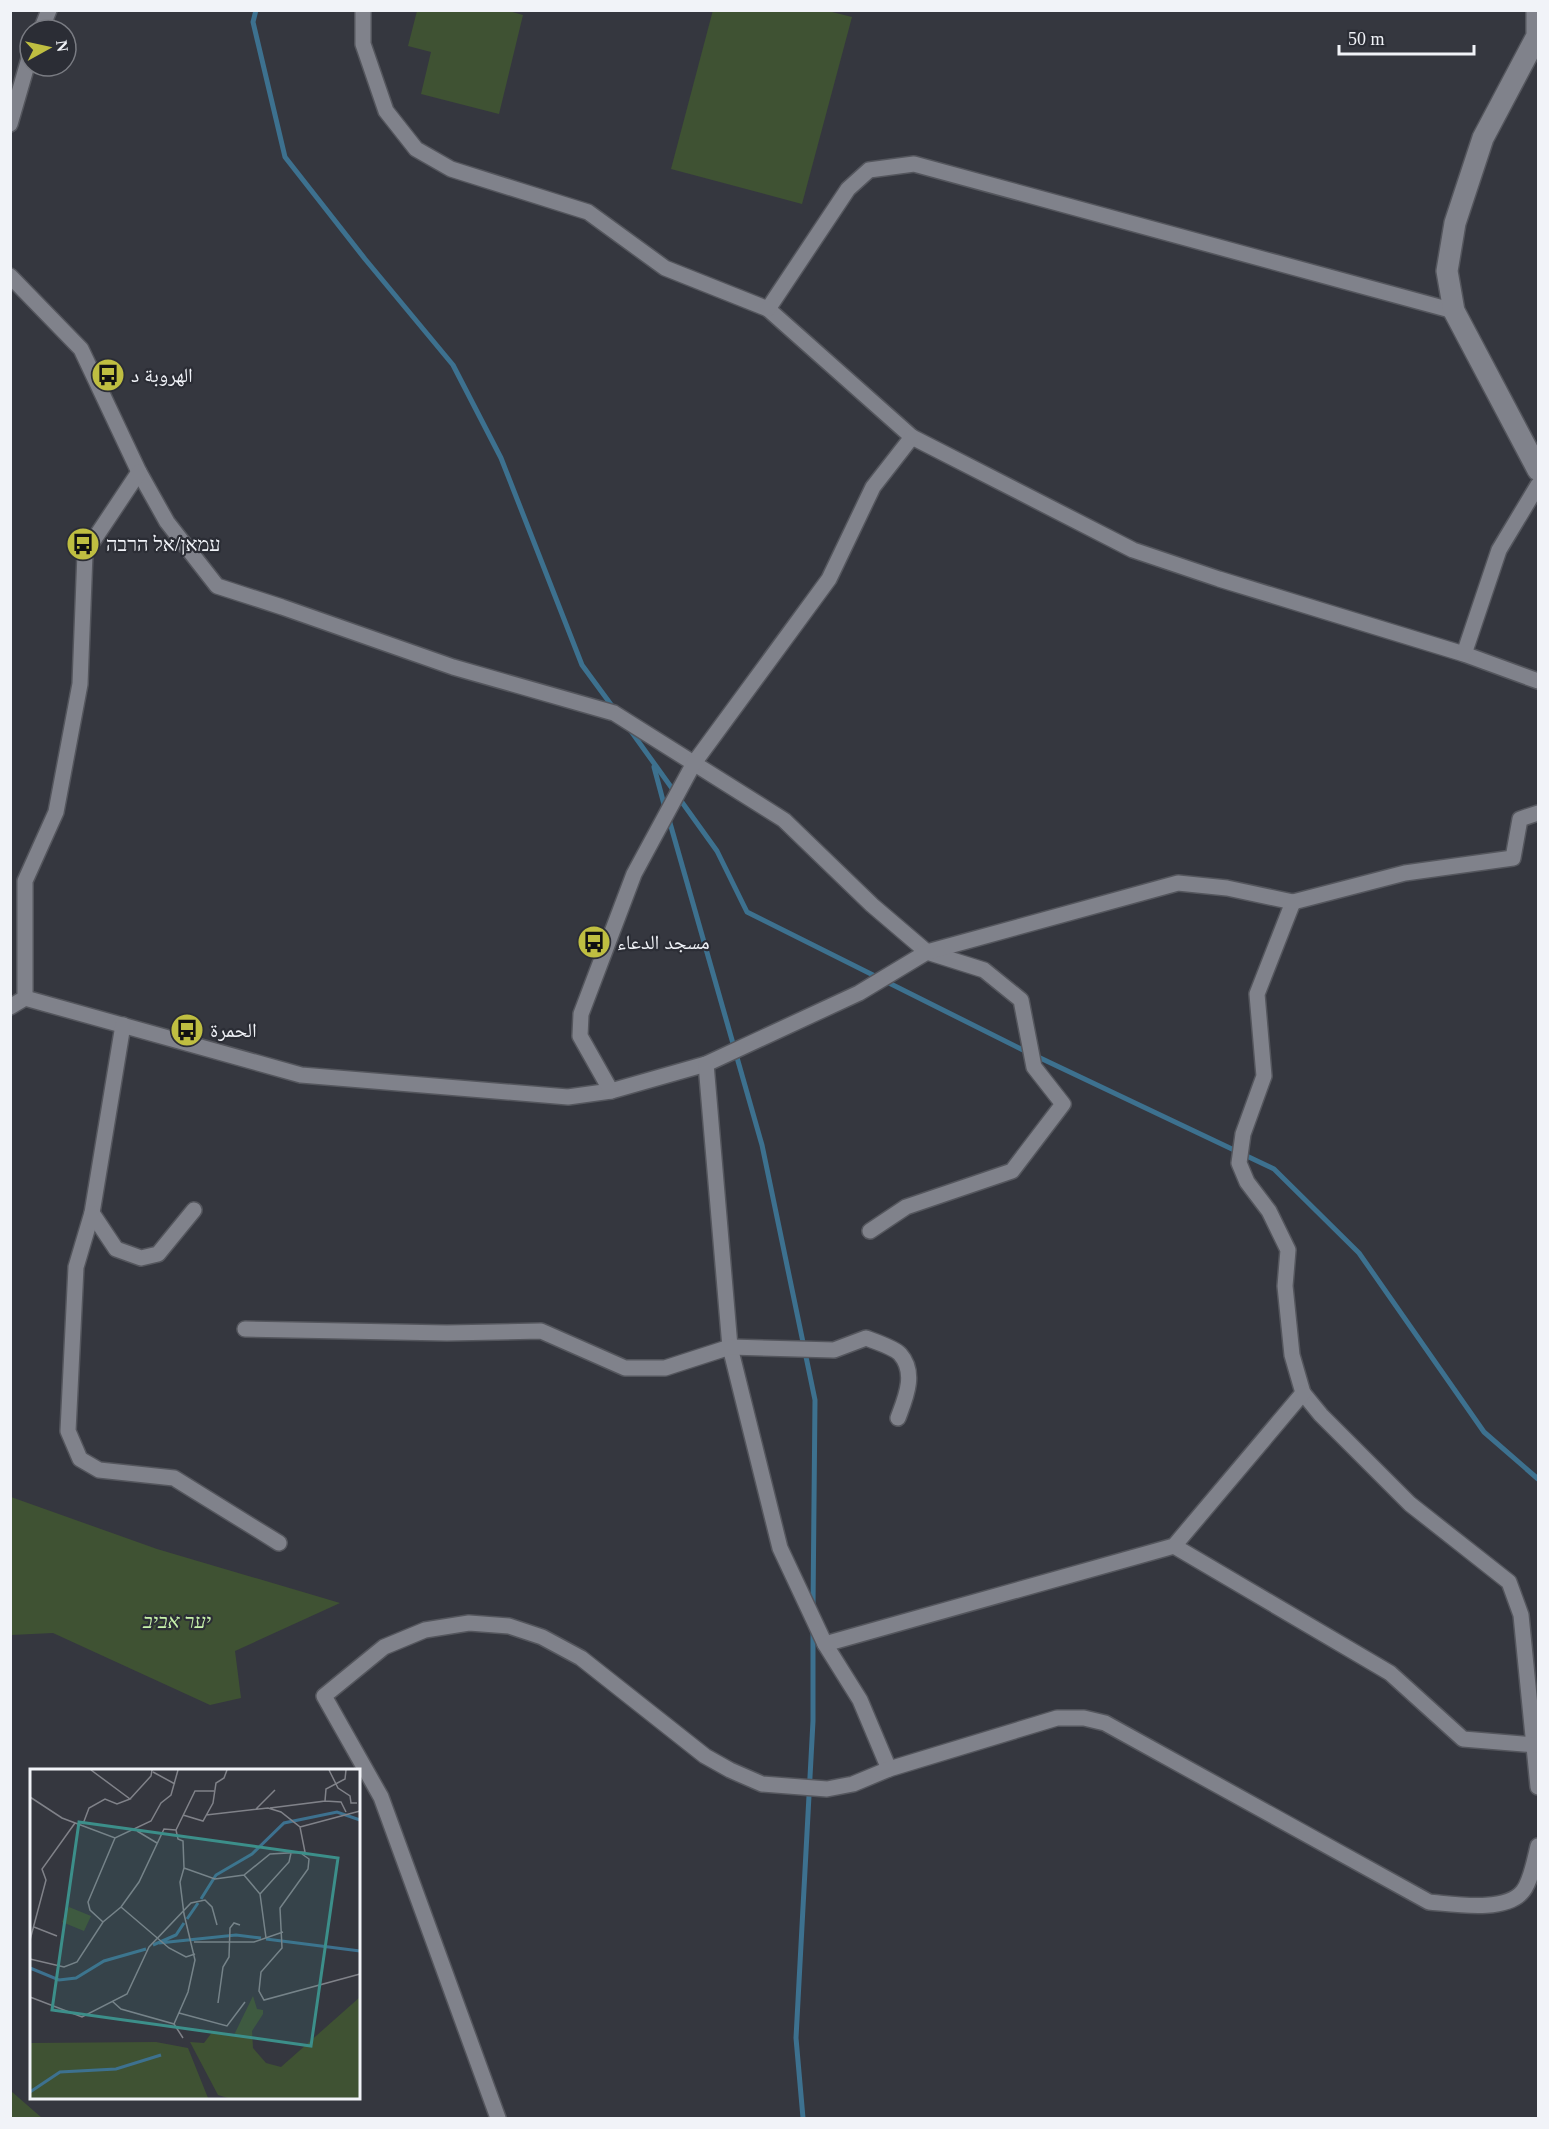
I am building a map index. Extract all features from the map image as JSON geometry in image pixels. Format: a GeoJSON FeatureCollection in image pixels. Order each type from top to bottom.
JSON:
{"type":"FeatureCollection","features":[{"type":"Feature","properties":{"kind":"street"},"geometry":{"type":"LineString","coordinates":[[363,10],[363,44],[386,111],[416,149],[451,169],[588,212],[665,268],[768,309],[912,436],[1133,550],[1219,579],[1464,654],[1539,681]]}},
{"type":"Feature","properties":{"kind":"street"},"geometry":{"type":"LineString","coordinates":[[1537,10],[1538,36],[1483,138],[1455,223],[1447,271],[1454,311],[1539,470]]}},
{"type":"Feature","properties":{"kind":"street"},"geometry":{"type":"LineString","coordinates":[[10,124],[23,78]]}},
{"type":"Feature","properties":{"kind":"street"},"geometry":{"type":"LineString","coordinates":[[768,309],[848,189],[869,170],[914,164],[1454,311]]}},
{"type":"Feature","properties":{"kind":"street"},"geometry":{"type":"LineString","coordinates":[[10,276],[81,349],[139,472],[167,522],[217,586],[453,667],[614,713],[784,820],[872,905],[927,952],[984,970],[1021,1000],[1034,1067],[1063,1104],[1012,1171],[906,1207],[870,1231]]}},
{"type":"Feature","properties":{"kind":"street"},"geometry":{"type":"LineString","coordinates":[[611,1092],[580,1036],[581,1014],[634,874],[694,763],[829,579],[873,487],[912,436]]}},
{"type":"Feature","properties":{"kind":"street"},"geometry":{"type":"LineString","coordinates":[[25,998],[25,881],[56,812],[80,684],[85,553],[139,472]]}},
{"type":"Feature","properties":{"kind":"street"},"geometry":{"type":"LineString","coordinates":[[1464,654],[1499,550],[1539,485]]}},
{"type":"Feature","properties":{"kind":"street"},"geometry":{"type":"LineString","coordinates":[[10,1007],[25,998],[301,1075],[568,1097],[611,1092],[706,1064],[859,993],[927,952],[1178,884],[1227,888],[1293,902],[1405,873],[1513,858],[1520,819],[1539,813]]}},
{"type":"Feature","properties":{"kind":"street"},"geometry":{"type":"LineString","coordinates":[[1293,902],[1257,994],[1264,1076],[1243,1134],[1239,1163],[1246,1182],[1269,1211],[1288,1250],[1285,1286],[1292,1355],[1303,1393],[1321,1415],[1410,1504],[1509,1582],[1521,1615],[1539,1787]]}},
{"type":"Feature","properties":{"kind":"street"},"geometry":{"type":"LineString","coordinates":[[123,1025],[92,1213],[76,1268],[68,1431],[80,1459],[99,1470],[174,1478],[279,1544]]}},
{"type":"Feature","properties":{"kind":"street"},"geometry":{"type":"LineString","coordinates":[[706,1064],[730,1347],[780,1548],[825,1644],[860,1700],[889,1769]]}},
{"type":"Feature","properties":{"kind":"street"},"geometry":{"type":"LineString","coordinates":[[92,1213],[116,1249],[141,1258],[158,1254],[194,1210]]}},
{"type":"Feature","properties":{"kind":"street"},"geometry":{"type":"LineString","coordinates":[[245,1329],[447,1333],[541,1331],[625,1368],[665,1368],[730,1347],[834,1350],[866,1338],[900,1353],[908,1369],[908,1388],[898,1418]]}},
{"type":"Feature","properties":{"kind":"street"},"geometry":{"type":"LineString","coordinates":[[825,1644],[1174,1546],[1303,1393]]}},
{"type":"Feature","properties":{"kind":"street"},"geometry":{"type":"LineString","coordinates":[[1174,1546],[1389,1673],[1463,1739],[1535,1744]]}},
{"type":"Feature","properties":{"kind":"street"},"geometry":{"type":"LineString","coordinates":[[498,2118],[381,1797],[324,1696],[384,1647],[425,1630],[468,1623],[509,1626],[542,1637],[581,1659],[705,1756],[762,1784],[827,1789],[853,1784],[889,1769],[1057,1718],[1084,1718],[1105,1723],[1429,1902],[1478,1906],[1506,1902],[1523,1891],[1539,1846]]}},
{"type":"Feature","properties":{"kind":"green space"},"geometry":{"type":"Polygon","coordinates":[[[505,10],[523,15],[499,114],[421,94],[431,52],[408,46],[417,11],[505,10]]]}},
{"type":"Feature","properties":{"kind":"green space"},"geometry":{"type":"Polygon","coordinates":[[[713,10],[828,11],[852,17],[802,204],[671,169],[713,10]]]}},
{"type":"Feature","properties":{"kind":"green space","name":"יער אביב"},"geometry":{"type":"Polygon","coordinates":[[[11,1497],[157,1549],[340,1603],[235,1651],[241,1698],[210,1705],[53,1633],[11,1635],[11,1497]]]}},
{"type":"Feature","properties":{"kind":"green space"},"geometry":{"type":"Polygon","coordinates":[[[11,2091],[42,2118],[11,2118],[11,2091]]]}},
{"type":"Feature","properties":{"kind":"waterway"},"geometry":{"type":"LineString","coordinates":[[256,10],[253,22],[285,157],[365,259],[453,365],[501,458],[582,665],[615,710]]}},
{"type":"Feature","properties":{"kind":"waterway"},"geometry":{"type":"LineString","coordinates":[[628,727],[717,851],[747,912],[1027,1052]]}},
{"type":"Feature","properties":{"kind":"waterway"},"geometry":{"type":"LineString","coordinates":[[654,767],[665,808]]}},
{"type":"Feature","properties":{"kind":"waterway"},"geometry":{"type":"LineString","coordinates":[[668,816],[762,1145],[815,1400],[813,1608]]}},
{"type":"Feature","properties":{"kind":"waterway"},"geometry":{"type":"LineString","coordinates":[[1036,1056],[1274,1169],[1359,1253],[1484,1432],[1538,1479]]}},
{"type":"Feature","properties":{"kind":"waterway"},"geometry":{"type":"LineString","coordinates":[[803,2118],[796,2038],[813,1721],[813,1632]]}},
{"type":"Feature","properties":{"kind":"place","name":"الهروبة د"},"geometry":{"type":"Point","coordinates":[108,375]}},
{"type":"Feature","properties":{"kind":"place","name":"עמאן/אל הרבה"},"geometry":{"type":"Point","coordinates":[83,544]}},
{"type":"Feature","properties":{"kind":"place","name":"مسجد الدعاء"},"geometry":{"type":"Point","coordinates":[594,942]}},
{"type":"Feature","properties":{"kind":"place","name":"الحمرة"},"geometry":{"type":"Point","coordinates":[187,1030]}}]}
